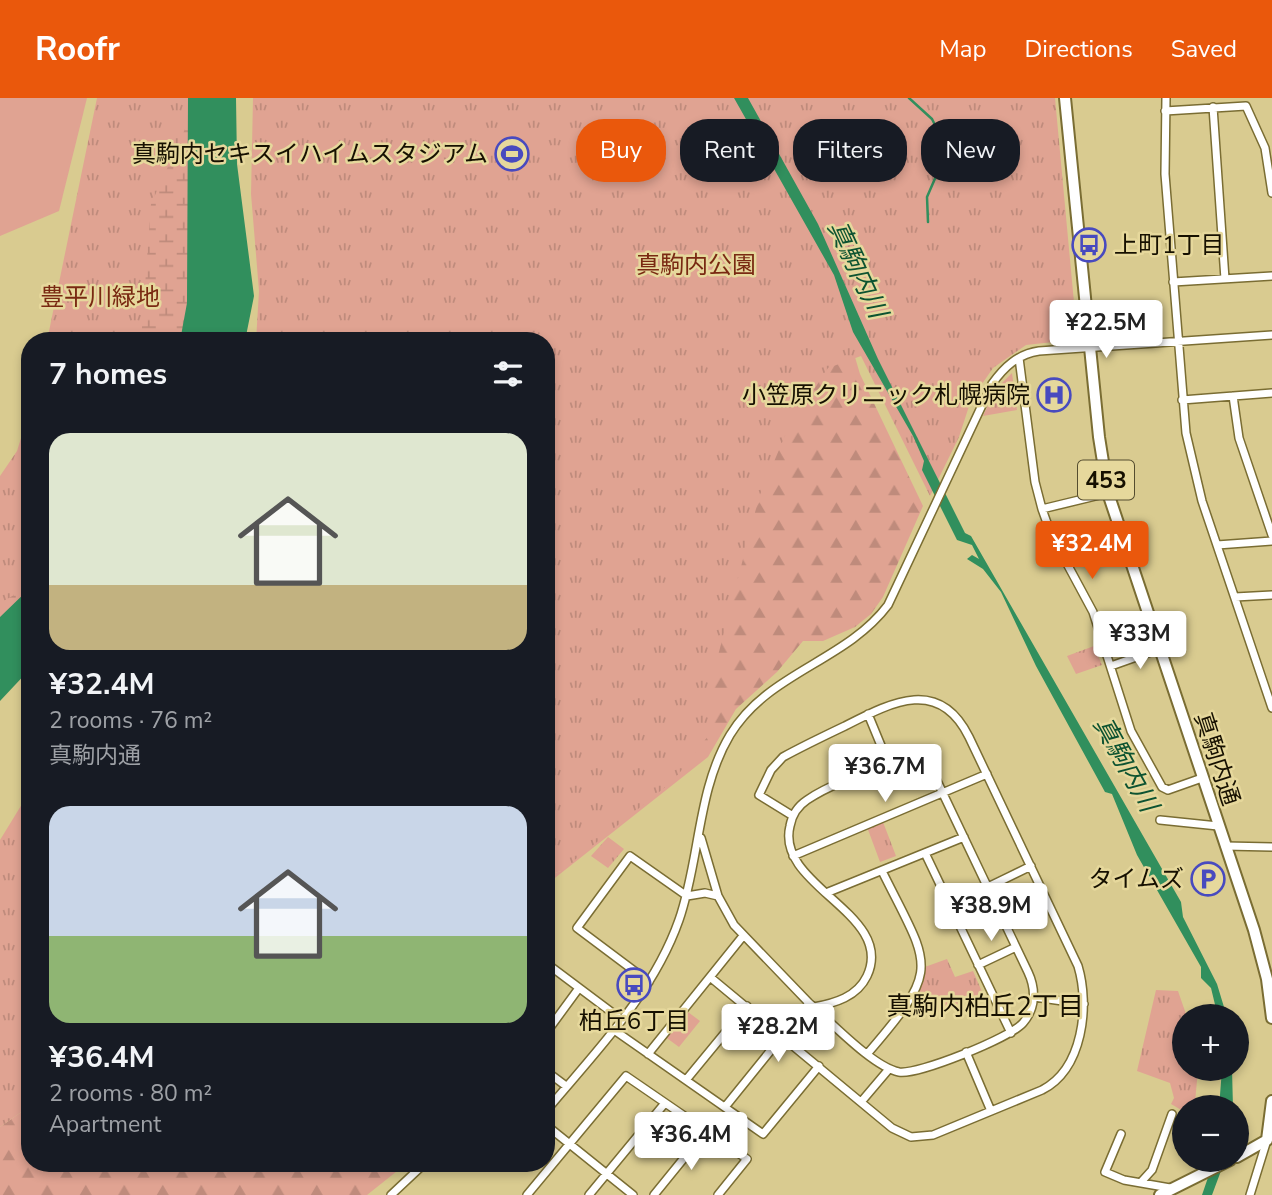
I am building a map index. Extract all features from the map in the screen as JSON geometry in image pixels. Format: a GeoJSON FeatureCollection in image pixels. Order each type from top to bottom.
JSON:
{"type":"FeatureCollection","features":[{"type":"Feature","properties":{"kind":"highway","name":"真駒内通"},"geometry":{"type":"LineString","coordinates":[[1065,98],[1108,493],[1261,955],[1272,1018]]}},
{"type":"Feature","properties":{"kind":"highway"},"geometry":{"type":"LineString","coordinates":[[1249,1151],[1267,1140],[1272,1101]]}},
{"type":"Feature","properties":{"kind":"highway"},"geometry":{"type":"LineString","coordinates":[[1160,1195],[1205,1172]]}},
{"type":"Feature","properties":{"kind":"street"},"geometry":{"type":"LineString","coordinates":[[1166,98],[1165,174],[1177,341],[1182,400],[1194,471],[1272,708]]}},
{"type":"Feature","properties":{"kind":"street"},"geometry":{"type":"LineString","coordinates":[[1165,111],[1246,106],[1265,148],[1272,193]]}},
{"type":"Feature","properties":{"kind":"street"},"geometry":{"type":"LineString","coordinates":[[1213,107],[1225,279]]}},
{"type":"Feature","properties":{"kind":"street"},"geometry":{"type":"LineString","coordinates":[[1173,282],[1272,276]]}},
{"type":"Feature","properties":{"kind":"street"},"geometry":{"type":"LineString","coordinates":[[555,1100],[622,1020],[649,982],[669,945],[687,896],[716,764],[744,715],[775,685],[862,635],[888,606],[992,384],[1003,369],[1019,358],[1039,351],[1272,335]]}},
{"type":"Feature","properties":{"kind":"street"},"geometry":{"type":"LineString","coordinates":[[1019,358],[1035,482],[1042,509],[1051,534],[1093,612],[1131,731],[1162,787],[1168,790],[1202,778]]}},
{"type":"Feature","properties":{"kind":"street"},"geometry":{"type":"LineString","coordinates":[[1182,400],[1272,393]]}},
{"type":"Feature","properties":{"kind":"street"},"geometry":{"type":"LineString","coordinates":[[1233,396],[1239,438],[1272,535]]}},
{"type":"Feature","properties":{"kind":"street"},"geometry":{"type":"LineString","coordinates":[[1042,509],[1108,493]]}},
{"type":"Feature","properties":{"kind":"street"},"geometry":{"type":"LineString","coordinates":[[1217,545],[1272,541]]}},
{"type":"Feature","properties":{"kind":"street"},"geometry":{"type":"LineString","coordinates":[[1235,597],[1272,595]]}},
{"type":"Feature","properties":{"kind":"street"},"geometry":{"type":"LineString","coordinates":[[1111,666],[1159,649]]}},
{"type":"Feature","properties":{"kind":"street"},"geometry":{"type":"LineString","coordinates":[[710,976],[898,1132],[919,1138],[933,1135],[1049,1086],[1060,1077],[1079,1036],[1084,1004],[1078,966],[963,725],[936,703],[902,700],[789,754],[771,770],[759,795],[793,816]]}},
{"type":"Feature","properties":{"kind":"street"},"geometry":{"type":"LineString","coordinates":[[868,714],[888,765]]}},
{"type":"Feature","properties":{"kind":"street"},"geometry":{"type":"LineString","coordinates":[[700,834],[718,896],[743,936],[812,1005],[889,1069],[906,1073],[919,1071],[1011,1033],[1028,1016],[1034,997],[1030,977],[933,776],[922,767],[903,762],[888,765],[814,796],[801,805],[793,816],[788,837],[793,856],[865,935],[871,950],[871,964],[866,979],[856,990],[839,1001],[812,1005],[783,1035],[725,1107]]}},
{"type":"Feature","properties":{"kind":"street"},"geometry":{"type":"LineString","coordinates":[[793,856],[944,795],[987,774]]}},
{"type":"Feature","properties":{"kind":"street"},"geometry":{"type":"LineString","coordinates":[[1160,820],[1217,825]]}},
{"type":"Feature","properties":{"kind":"street"},"geometry":{"type":"LineString","coordinates":[[826,893],[964,837]]}},
{"type":"Feature","properties":{"kind":"street"},"geometry":{"type":"LineString","coordinates":[[1225,846],[1272,847]]}},
{"type":"Feature","properties":{"kind":"street"},"geometry":{"type":"LineString","coordinates":[[925,853],[1011,1033]]}},
{"type":"Feature","properties":{"kind":"street"},"geometry":{"type":"LineString","coordinates":[[649,982],[577,928],[630,856],[687,896],[705,893],[718,896]]}},
{"type":"Feature","properties":{"kind":"street"},"geometry":{"type":"LineString","coordinates":[[988,887],[1031,866]]}},
{"type":"Feature","properties":{"kind":"street"},"geometry":{"type":"LineString","coordinates":[[867,1053],[910,1001],[922,973],[919,946],[882,872]]}},
{"type":"Feature","properties":{"kind":"street"},"geometry":{"type":"LineString","coordinates":[[648,1054],[743,936]]}},
{"type":"Feature","properties":{"kind":"street"},"geometry":{"type":"LineString","coordinates":[[978,965],[1016,947]]}},
{"type":"Feature","properties":{"kind":"street"},"geometry":{"type":"LineString","coordinates":[[555,970],[622,1020]]}},
{"type":"Feature","properties":{"kind":"street"},"geometry":{"type":"LineString","coordinates":[[555,1021],[579,988]]}},
{"type":"Feature","properties":{"kind":"street"},"geometry":{"type":"LineString","coordinates":[[1034,997],[1084,1004]]}},
{"type":"Feature","properties":{"kind":"street"},"geometry":{"type":"LineString","coordinates":[[686,1080],[747,1006]]}},
{"type":"Feature","properties":{"kind":"street"},"geometry":{"type":"LineString","coordinates":[[614,1030],[763,1134],[819,1066]]}},
{"type":"Feature","properties":{"kind":"street"},"geometry":{"type":"LineString","coordinates":[[966,1052],[991,1111]]}},
{"type":"Feature","properties":{"kind":"street"},"geometry":{"type":"LineString","coordinates":[[861,1102],[889,1069]]}},
{"type":"Feature","properties":{"kind":"street"},"geometry":{"type":"LineString","coordinates":[[555,1160],[624,1076],[747,1159],[718,1195]]}},
{"type":"Feature","properties":{"kind":"street"},"geometry":{"type":"LineString","coordinates":[[555,1078],[566,1086]]}},
{"type":"Feature","properties":{"kind":"street"},"geometry":{"type":"LineString","coordinates":[[589,1195],[665,1103]]}},
{"type":"Feature","properties":{"kind":"street"},"geometry":{"type":"LineString","coordinates":[[1142,1181],[1152,1170],[1172,1114]]}},
{"type":"Feature","properties":{"kind":"street"},"geometry":{"type":"LineString","coordinates":[[654,1195],[706,1130]]}},
{"type":"Feature","properties":{"kind":"street"},"geometry":{"type":"LineString","coordinates":[[555,1132],[633,1195]]}},
{"type":"Feature","properties":{"kind":"street"},"geometry":{"type":"LineString","coordinates":[[1121,1134],[1105,1172],[1125,1181],[1142,1181],[1170,1188]]}},
{"type":"Feature","properties":{"kind":"street"},"geometry":{"type":"LineString","coordinates":[[1250,1195],[1267,1140]]}},
{"type":"Feature","properties":{"kind":"street"},"geometry":{"type":"LineString","coordinates":[[391,1195],[415,1172]]}},
{"type":"Feature","properties":{"kind":"street"},"geometry":{"type":"LineString","coordinates":[[527,1195],[546,1172]]}},
{"type":"Feature","properties":{"kind":"green space"},"geometry":{"type":"Polygon","coordinates":[[[0,98],[87,98],[59,211],[0,236],[0,98]]]}},
{"type":"Feature","properties":{"kind":"green space","name":"豊平川緑地"},"geometry":{"type":"Polygon","coordinates":[[[97,98],[188,98],[190,118],[151,204],[142,332],[49,332],[97,98]]]}},
{"type":"Feature","properties":{"kind":"green space","name":"真駒内公園"},"geometry":{"type":"Polygon","coordinates":[[[253,98],[1055,98],[1077,335],[1072,340],[1026,345],[993,368],[971,400],[959,437],[930,496],[861,356],[828,368],[787,431],[759,497],[712,679],[712,731],[674,780],[561,871],[555,873],[555,332],[257,332],[259,291],[251,194],[253,98]]]}},
{"type":"Feature","properties":{"kind":"green space"},"geometry":{"type":"Polygon","coordinates":[[[188,120],[206,200],[209,332],[132,332],[147,171],[188,120]]]}},
{"type":"Feature","properties":{"kind":"green space"},"geometry":{"type":"Polygon","coordinates":[[[847,330],[860,374],[923,506],[883,597],[871,614],[855,627],[823,641],[803,641],[777,672],[736,709],[708,757],[555,878],[555,873],[561,871],[555,830],[555,755],[847,330]]]}},
{"type":"Feature","properties":{"kind":"green space"},"geometry":{"type":"Polygon","coordinates":[[[1012,373],[1017,410],[983,416],[995,390],[1012,373]]]}},
{"type":"Feature","properties":{"kind":"green space"},"geometry":{"type":"Polygon","coordinates":[[[21,438],[21,591],[0,603],[0,476],[17,451],[21,438]]]}},
{"type":"Feature","properties":{"kind":"green space"},"geometry":{"type":"Polygon","coordinates":[[[21,586],[21,607],[0,628],[0,601],[21,586]]]}},
{"type":"Feature","properties":{"kind":"green space"},"geometry":{"type":"Polygon","coordinates":[[[1094,646],[1102,665],[1076,674],[1067,656],[1094,646]]]}},
{"type":"Feature","properties":{"kind":"green space"},"geometry":{"type":"Polygon","coordinates":[[[21,806],[21,1112],[0,1127],[0,840],[21,806]]]}},
{"type":"Feature","properties":{"kind":"green space"},"geometry":{"type":"Polygon","coordinates":[[[883,822],[896,856],[880,862],[867,827],[883,822]]]}},
{"type":"Feature","properties":{"kind":"green space"},"geometry":{"type":"Polygon","coordinates":[[[608,837],[624,849],[608,868],[591,856],[608,837]]]}},
{"type":"Feature","properties":{"kind":"green space"},"geometry":{"type":"Polygon","coordinates":[[[947,959],[955,977],[973,971],[983,994],[929,1016],[918,990],[922,968],[947,959]]]}},
{"type":"Feature","properties":{"kind":"green space"},"geometry":{"type":"Polygon","coordinates":[[[1156,990],[1178,991],[1182,1004],[1172,1004],[1172,1081],[1197,1081],[1196,1095],[1173,1095],[1170,1083],[1137,1071],[1156,990]]]}},
{"type":"Feature","properties":{"kind":"green space"},"geometry":{"type":"Polygon","coordinates":[[[684,1009],[700,1021],[679,1047],[664,1036],[684,1009]]]}},
{"type":"Feature","properties":{"kind":"green space"},"geometry":{"type":"Polygon","coordinates":[[[21,1112],[21,1172],[396,1172],[367,1195],[0,1195],[0,1127],[21,1112]]]}},
{"type":"Feature","properties":{"kind":"shaded area"},"geometry":{"type":"Polygon","coordinates":[[[188,98],[236,98],[237,164],[254,296],[247,332],[182,332],[187,303],[188,98]]]}},
{"type":"Feature","properties":{"kind":"shaded area"},"geometry":{"type":"Polygon","coordinates":[[[734,98],[748,98],[760,119],[746,119],[734,98]]]}},
{"type":"Feature","properties":{"kind":"shaded area"},"geometry":{"type":"Polygon","coordinates":[[[779,154],[818,224],[878,359],[965,533],[971,536],[1181,902],[1183,917],[1217,984],[1223,1004],[1215,1004],[1211,988],[1201,978],[1201,967],[1137,855],[1112,794],[1105,792],[1036,666],[1001,592],[983,569],[967,559],[972,555],[979,559],[972,545],[957,540],[922,470],[924,461],[913,436],[853,332],[834,275],[779,178],[779,154]]]}},
{"type":"Feature","properties":{"kind":"shaded area"},"geometry":{"type":"Polygon","coordinates":[[[21,597],[21,679],[0,701],[0,617],[21,597]]]}},
{"type":"Feature","properties":{"kind":"shaded area"},"geometry":{"type":"Polygon","coordinates":[[[1221,1081],[1232,1081],[1233,1095],[1220,1095],[1221,1081]]]}},
{"type":"Feature","properties":{"kind":"shaded area"},"geometry":{"type":"Polygon","coordinates":[[[1210,1172],[1221,1172],[1212,1195],[1202,1195],[1210,1172]]]}},
{"type":"Feature","properties":{"kind":"waterway"},"geometry":{"type":"LineString","coordinates":[[909,98],[932,119],[943,141],[940,167],[927,197],[928,222]]}},
{"type":"Feature","properties":{"kind":"place","name":"真駒内セキスイハイムスタジアム"},"geometry":{"type":"Point","coordinates":[512,154]}},
{"type":"Feature","properties":{"kind":"place","name":"上町1丁目"},"geometry":{"type":"Point","coordinates":[1089,245]}},
{"type":"Feature","properties":{"kind":"place","name":"小笠原クリニック札幌病院"},"geometry":{"type":"Point","coordinates":[1054,395]}},
{"type":"Feature","properties":{"kind":"place","name":"タイムズ"},"geometry":{"type":"Point","coordinates":[1208,879]}},
{"type":"Feature","properties":{"kind":"place","name":"柏丘6丁目"},"geometry":{"type":"Point","coordinates":[634,985]}},
{"type":"Feature","properties":{"kind":"district","name":"真駒内柏丘2丁目"},"geometry":{"type":"Point","coordinates":[985,1006]}},
{"type":"Feature","properties":{"kind":"water label","name":"真駒内川"},"geometry":{"type":"Point","coordinates":[858,269]}},
{"type":"Feature","properties":{"kind":"water label","name":"真駒内川"},"geometry":{"type":"Point","coordinates":[1126,764]}}]}
